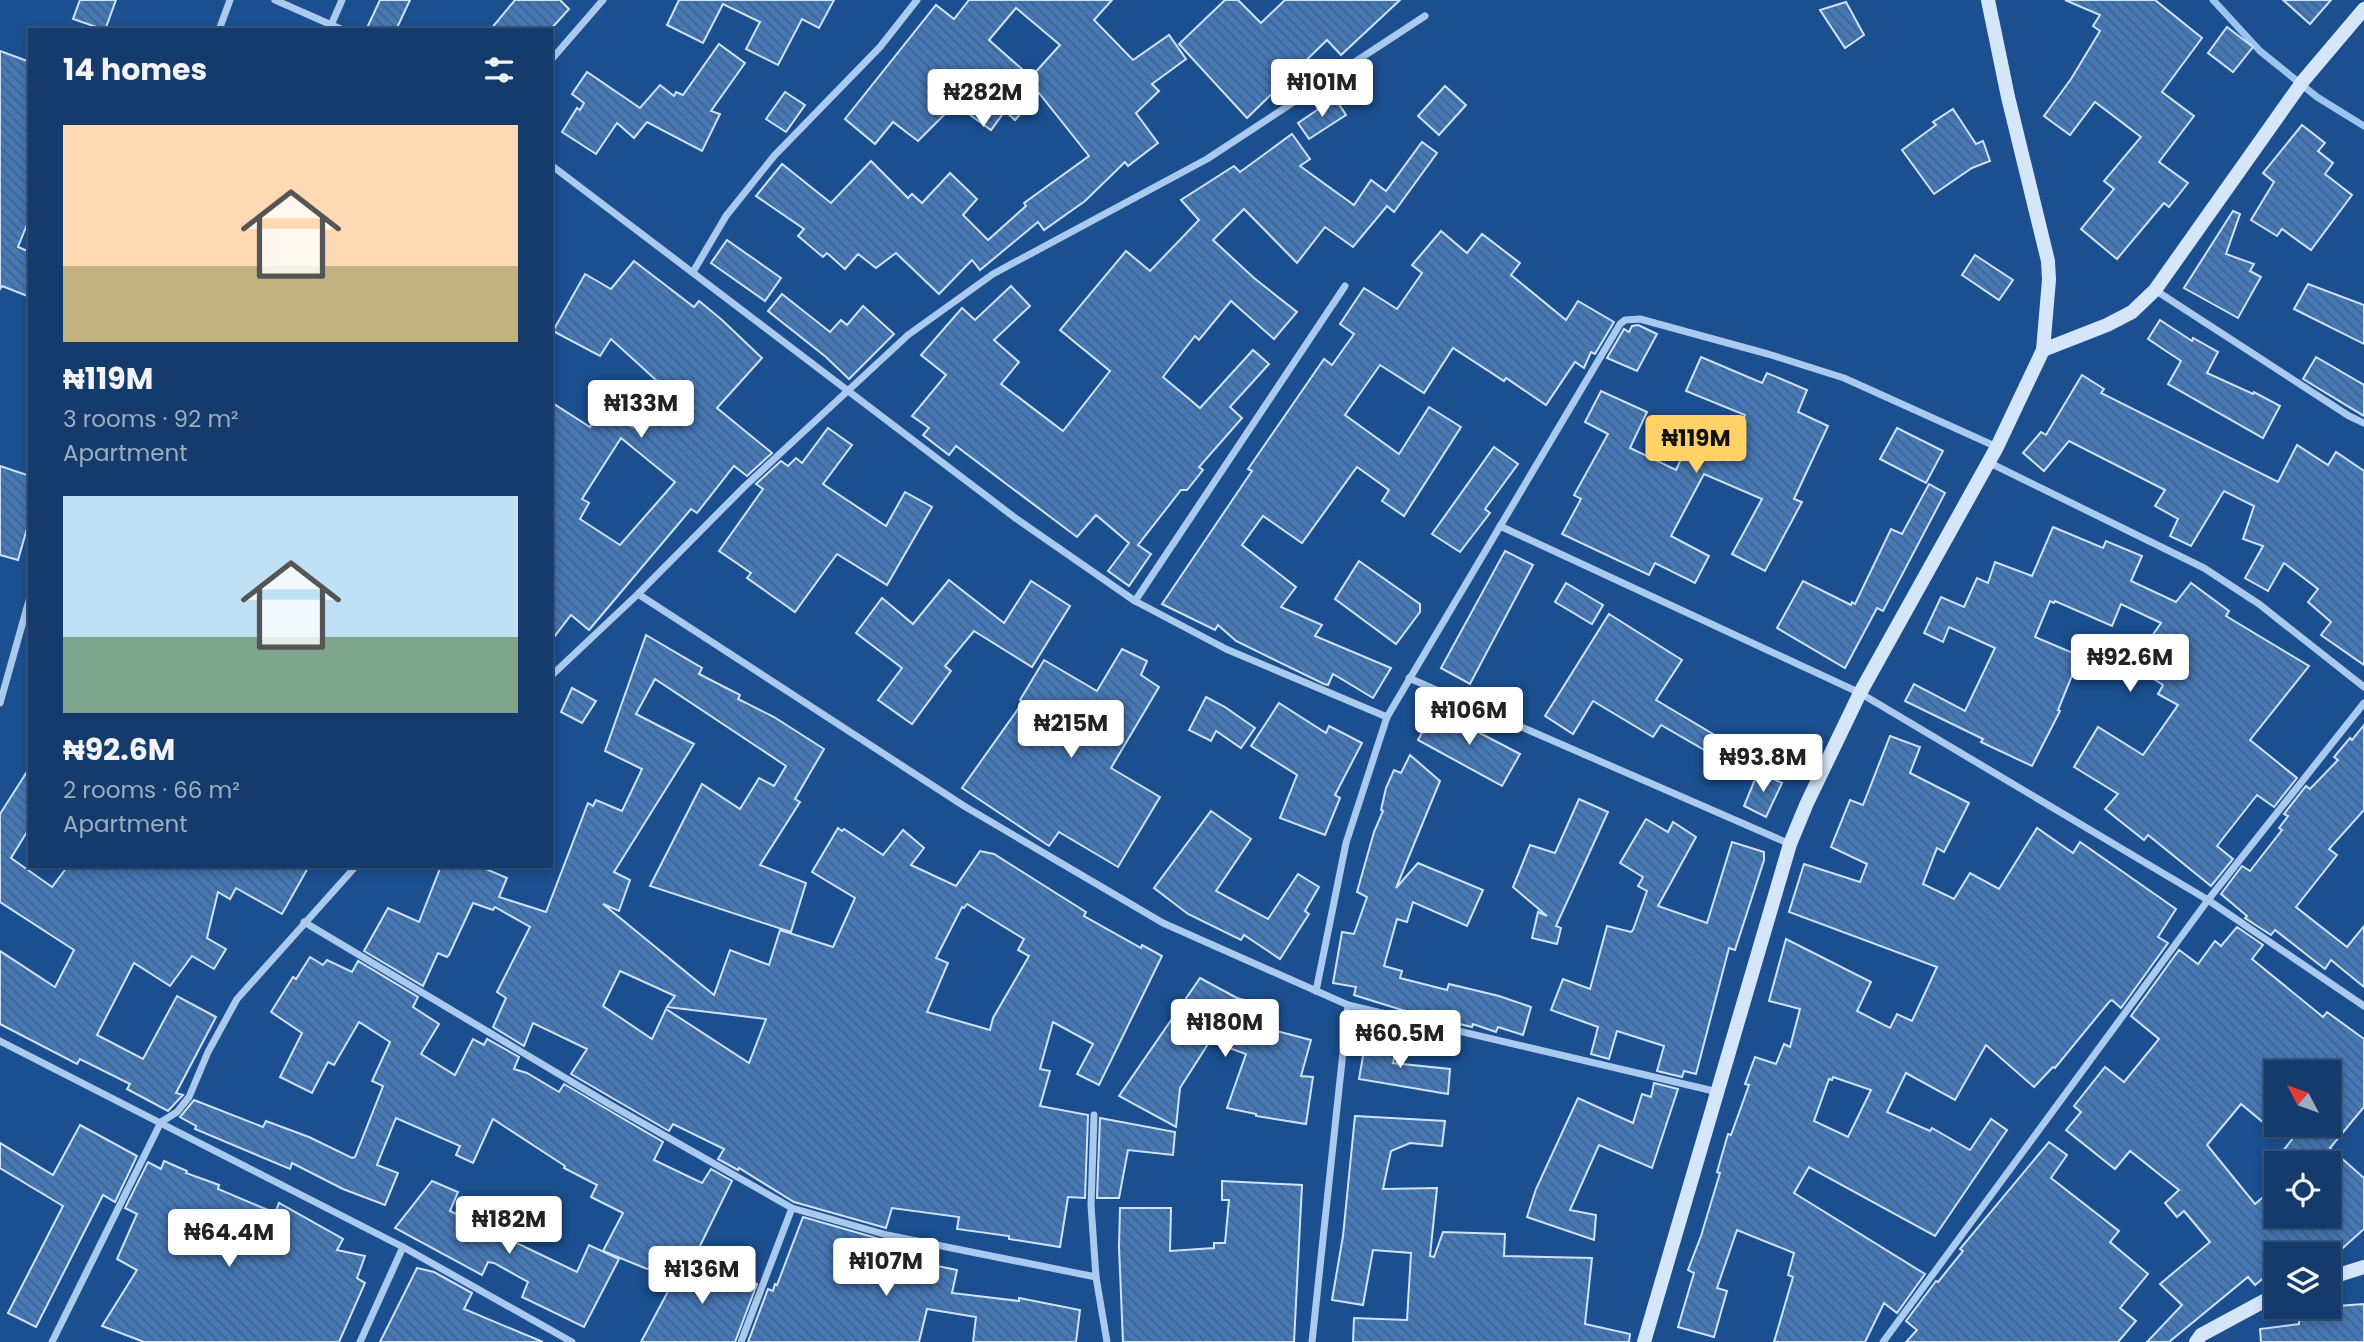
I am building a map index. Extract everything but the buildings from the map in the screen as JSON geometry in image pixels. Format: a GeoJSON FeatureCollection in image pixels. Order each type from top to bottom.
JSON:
{"type":"FeatureCollection","features":[{"type":"Feature","properties":{"kind":"street"},"geometry":{"type":"LineString","coordinates":[[220,28],[230,0]]}},
{"type":"Feature","properties":{"kind":"street"},"geometry":{"type":"LineString","coordinates":[[275,0],[340,28]]}},
{"type":"Feature","properties":{"kind":"street"},"geometry":{"type":"LineString","coordinates":[[332,23],[342,0]]}},
{"type":"Feature","properties":{"kind":"street"},"geometry":{"type":"LineString","coordinates":[[553,58],[603,0]]}},
{"type":"Feature","properties":{"kind":"street"},"geometry":{"type":"LineString","coordinates":[[692,272],[726,216],[774,156],[880,47],[917,0]]}},
{"type":"Feature","properties":{"kind":"street"},"geometry":{"type":"LineString","coordinates":[[1644,1342],[1790,844],[1860,693],[1997,447],[2043,350],[2048,261],[2008,97],[1988,0]]}},
{"type":"Feature","properties":{"kind":"street"},"geometry":{"type":"LineString","coordinates":[[2043,350],[2107,325],[2132,312],[2155,290],[2303,81],[2364,9]]}},
{"type":"Feature","properties":{"kind":"street"},"geometry":{"type":"LineString","coordinates":[[553,674],[638,594],[744,487],[908,335],[993,274],[1207,159],[1425,16]]}},
{"type":"Feature","properties":{"kind":"street"},"geometry":{"type":"LineString","coordinates":[[553,166],[1014,517],[1135,601],[1226,649],[1387,717]]}},
{"type":"Feature","properties":{"kind":"street"},"geometry":{"type":"LineString","coordinates":[[1135,601],[1345,286]]}},
{"type":"Feature","properties":{"kind":"street"},"geometry":{"type":"LineString","coordinates":[[2155,290],[2364,424]]}},
{"type":"Feature","properties":{"kind":"street"},"geometry":{"type":"LineString","coordinates":[[1316,991],[1346,843],[1387,717],[1616,329],[1625,320],[1632,319],[1768,354],[1844,378],[1997,447]]}},
{"type":"Feature","properties":{"kind":"street"},"geometry":{"type":"LineString","coordinates":[[1987,462],[2204,568],[2259,604],[2364,687]]}},
{"type":"Feature","properties":{"kind":"street"},"geometry":{"type":"LineString","coordinates":[[1500,526],[1860,693],[2208,900],[2364,1006]]}},
{"type":"Feature","properties":{"kind":"street"},"geometry":{"type":"LineString","coordinates":[[638,594],[964,806],[1163,923],[1348,1005],[1718,1093]]}},
{"type":"Feature","properties":{"kind":"street"},"geometry":{"type":"LineString","coordinates":[[0,703],[28,604]]}},
{"type":"Feature","properties":{"kind":"street"},"geometry":{"type":"LineString","coordinates":[[1409,678],[1790,844]]}},
{"type":"Feature","properties":{"kind":"street"},"geometry":{"type":"LineString","coordinates":[[1883,1342],[2208,900],[2364,704]]}},
{"type":"Feature","properties":{"kind":"street"},"geometry":{"type":"LineString","coordinates":[[52,1342],[162,1122],[177,1112],[188,1097],[208,1052],[237,999],[354,868]]}},
{"type":"Feature","properties":{"kind":"street"},"geometry":{"type":"LineString","coordinates":[[304,922],[609,1104],[792,1208],[887,1235],[1096,1277]]}},
{"type":"Feature","properties":{"kind":"street"},"geometry":{"type":"LineString","coordinates":[[1312,1342],[1348,1005]]}},
{"type":"Feature","properties":{"kind":"street"},"geometry":{"type":"LineString","coordinates":[[0,1041],[403,1247],[572,1342]]}},
{"type":"Feature","properties":{"kind":"street"},"geometry":{"type":"LineString","coordinates":[[1094,1115],[1091,1205],[1096,1277],[1107,1342]]}},
{"type":"Feature","properties":{"kind":"street"},"geometry":{"type":"LineString","coordinates":[[741,1342],[792,1208]]}},
{"type":"Feature","properties":{"kind":"street"},"geometry":{"type":"LineString","coordinates":[[360,1342],[403,1247]]}},
{"type":"Feature","properties":{"kind":"street"},"geometry":{"type":"LineString","coordinates":[[2341,1274],[2364,1267]]}},
{"type":"Feature","properties":{"kind":"street"},"geometry":{"type":"LineString","coordinates":[[2196,1342],[2202,1335],[2264,1301]]}},
{"type":"Feature","properties":{"kind":"waterway"},"geometry":{"type":"LineString","coordinates":[[2213,0],[2260,51],[2317,97],[2364,126]]}}]}
